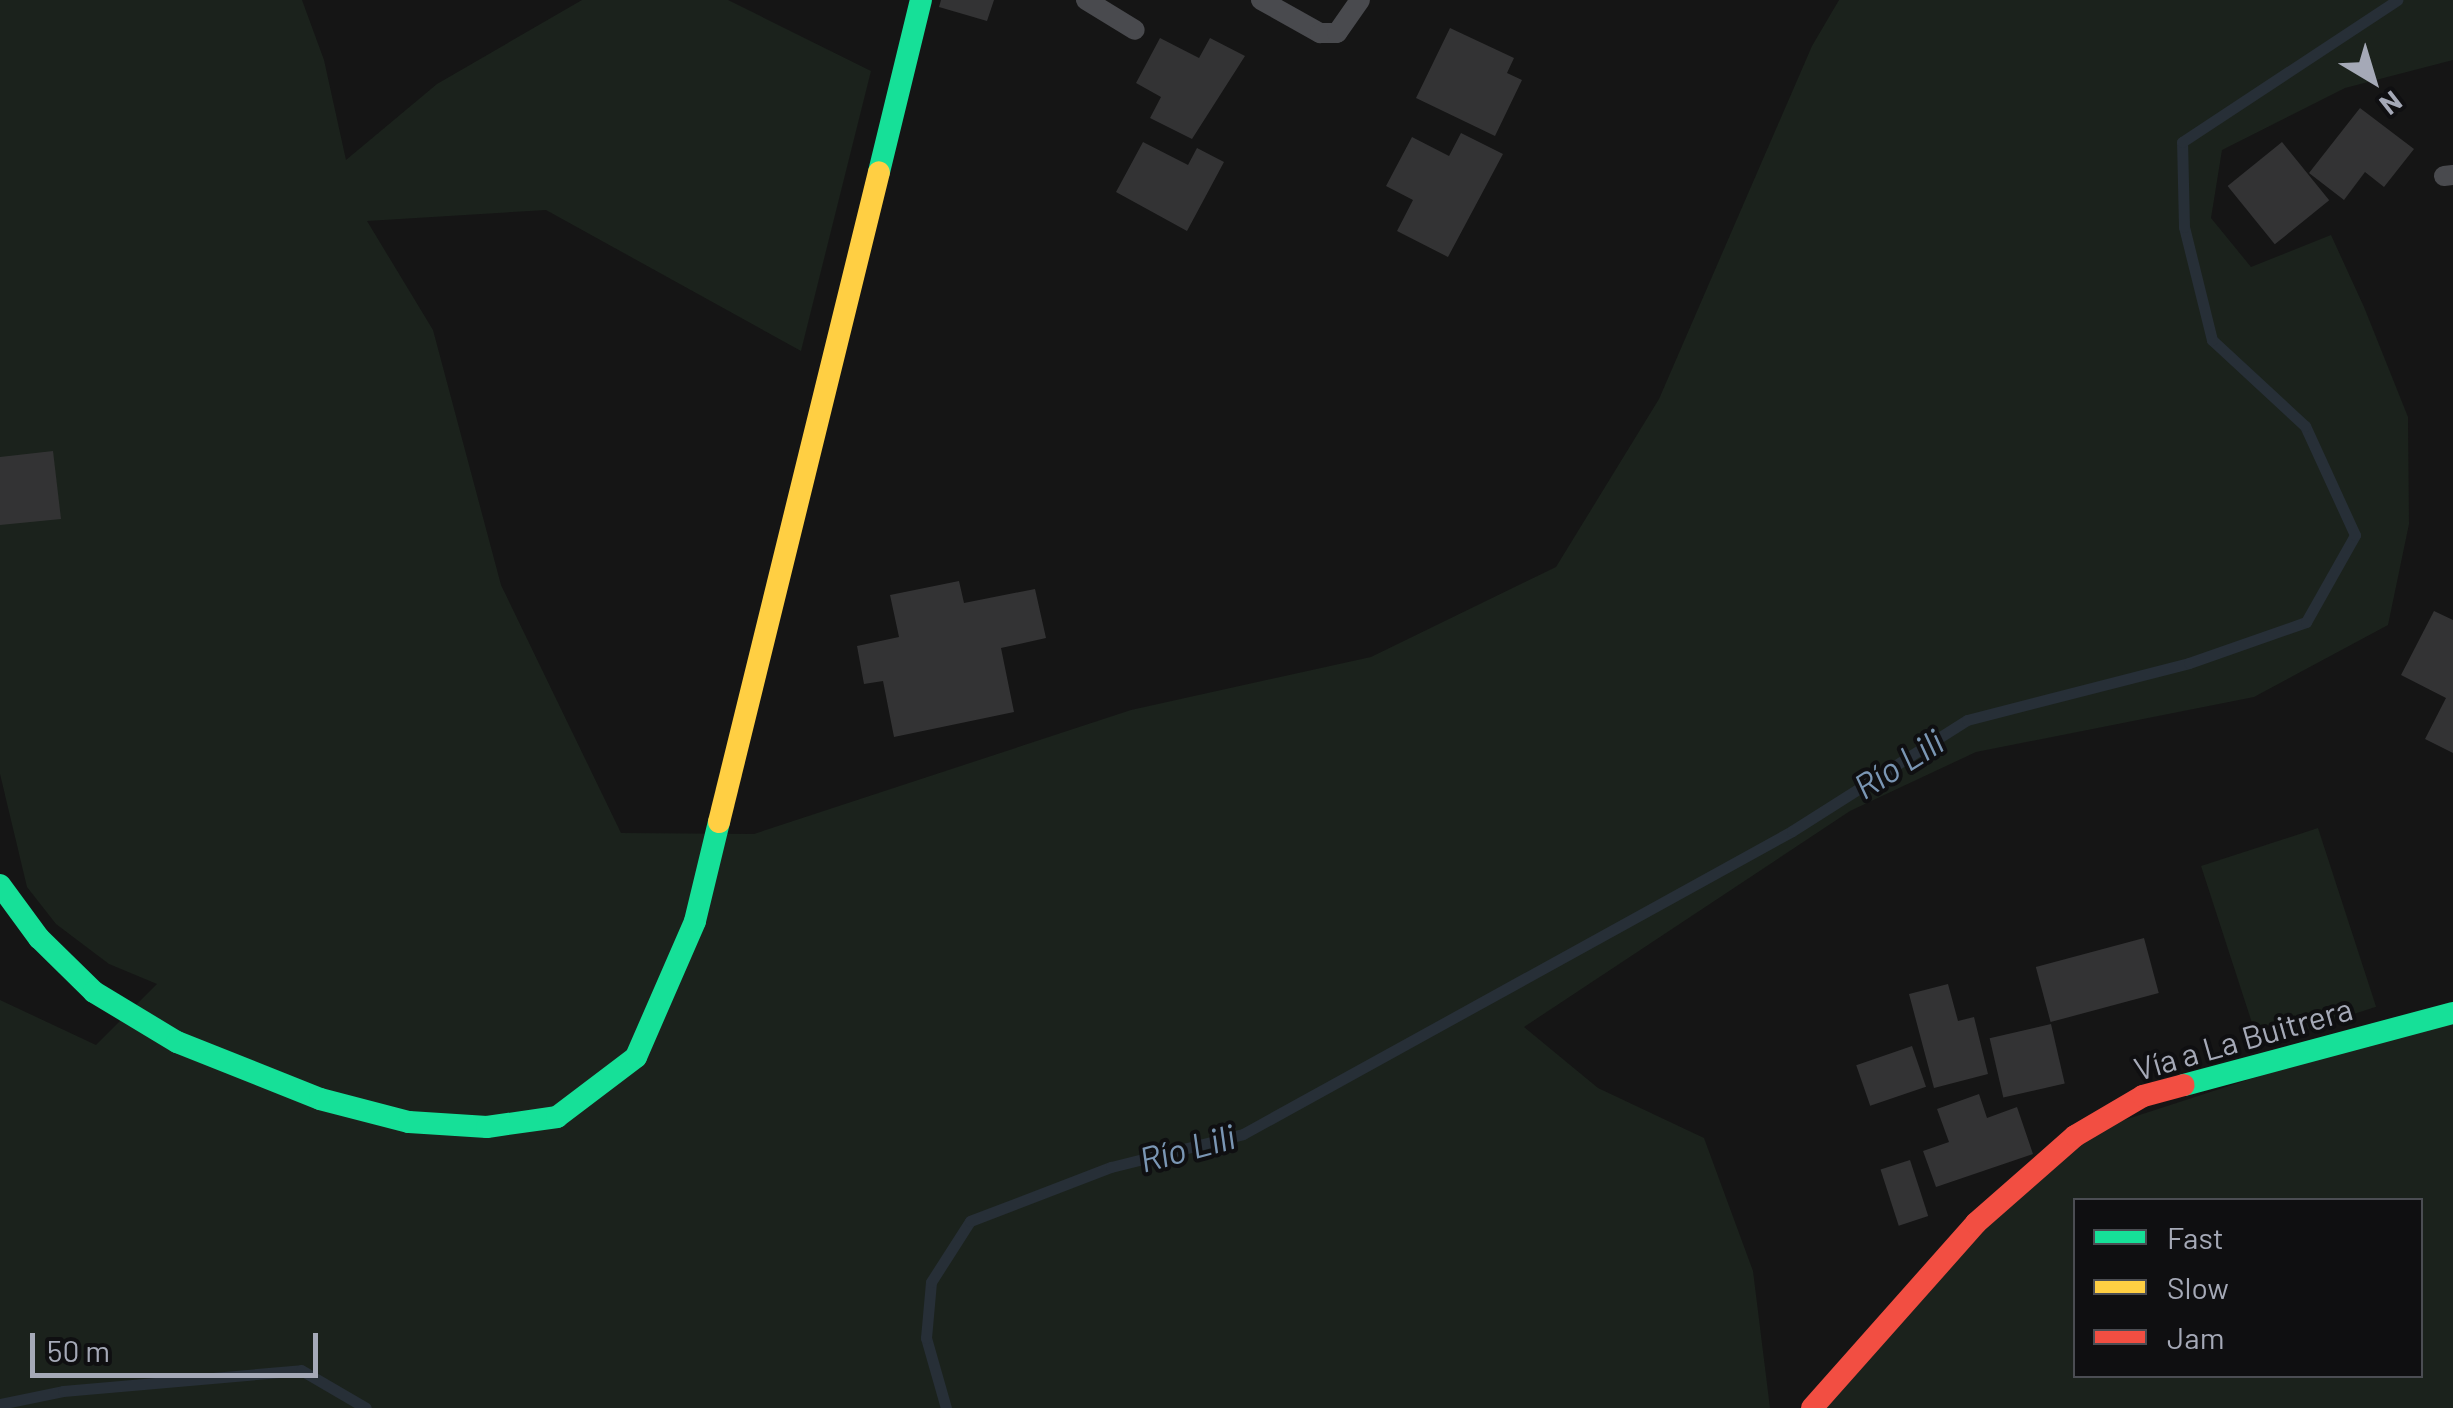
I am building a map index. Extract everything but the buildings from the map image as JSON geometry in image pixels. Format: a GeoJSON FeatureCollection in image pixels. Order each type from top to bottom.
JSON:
{"type":"FeatureCollection","features":[{"type":"Feature","properties":{"kind":"street"},"geometry":{"type":"LineString","coordinates":[[0,884],[39,938],[94,992],[176,1042],[320,1099],[409,1122],[487,1127],[556,1117],[589,1097],[636,1057],[695,921],[920,0]]}},
{"type":"Feature","properties":{"kind":"street","name":"Vía a La Buitrera"},"geometry":{"type":"LineString","coordinates":[[1812,1408],[1976,1223],[2075,1136],[2108,1114],[2143,1096],[2453,1013]]}},
{"type":"Feature","properties":{"kind":"lane"},"geometry":{"type":"LineString","coordinates":[[1086,0],[1135,30]]}},
{"type":"Feature","properties":{"kind":"lane"},"geometry":{"type":"LineString","coordinates":[[1261,0],[1320,33],[1337,33],[1360,0]]}},
{"type":"Feature","properties":{"kind":"shaded area"},"geometry":{"type":"Polygon","coordinates":[[[0,0],[302,0],[324,60],[346,160],[437,84],[582,0],[728,0],[871,71],[801,351],[546,210],[367,221],[433,330],[501,585],[621,833],[754,834],[1131,710],[1371,657],[1556,567],[1659,399],[1812,46],[1839,0],[2453,0],[2453,60],[2345,88],[2222,150],[2211,218],[2251,267],[2331,235],[2364,307],[2408,417],[2409,524],[2388,625],[2254,697],[1976,752],[1850,811],[1524,1027],[1598,1088],[1704,1138],[1753,1271],[1770,1408],[0,1408],[0,1000],[96,1045],[157,984],[109,964],[56,924],[27,887],[0,774],[0,0]]]}},
{"type":"Feature","properties":{"kind":"shaded area"},"geometry":{"type":"Polygon","coordinates":[[[2318,828],[2376,1007],[2259,1045],[2201,866],[2318,828]]]}},
{"type":"Feature","properties":{"kind":"shaded area"},"geometry":{"type":"Polygon","coordinates":[[[2453,1013],[2453,1408],[1812,1408],[2075,1136],[2453,1013]]]}},
{"type":"Feature","properties":{"kind":"waterway","name":"Río Lili"},"geometry":{"type":"LineString","coordinates":[[946,1408],[926,1338],[931,1282],[970,1221],[1111,1167],[1243,1134],[1792,831],[1967,720],[2189,663],[2306,622],[2355,535],[2305,426],[2212,340],[2184,227],[2182,142],[2397,0]]}},
{"type":"Feature","properties":{"kind":"waterway","name":"Río Lili"},"geometry":{"type":"LineString","coordinates":[[0,1404],[63,1391],[301,1370],[366,1408]]}},
{"type":"Feature","properties":{"kind":"traffic: fast"},"geometry":{"type":"LineString","coordinates":[[879,172],[921,0]]}},
{"type":"Feature","properties":{"kind":"traffic: fast"},"geometry":{"type":"LineString","coordinates":[[0,885],[39,938],[94,992],[177,1042],[320,1099],[409,1122],[487,1127],[557,1117],[636,1057],[695,921],[719,822]]}},
{"type":"Feature","properties":{"kind":"traffic: fast"},"geometry":{"type":"LineString","coordinates":[[2184,1085],[2453,1013]]}},
{"type":"Feature","properties":{"kind":"traffic: slow"},"geometry":{"type":"LineString","coordinates":[[719,822],[879,172]]}},
{"type":"Feature","properties":{"kind":"traffic: jam"},"geometry":{"type":"LineString","coordinates":[[1812,1408],[1976,1223],[2075,1136],[2143,1096],[2184,1085]]}}]}
